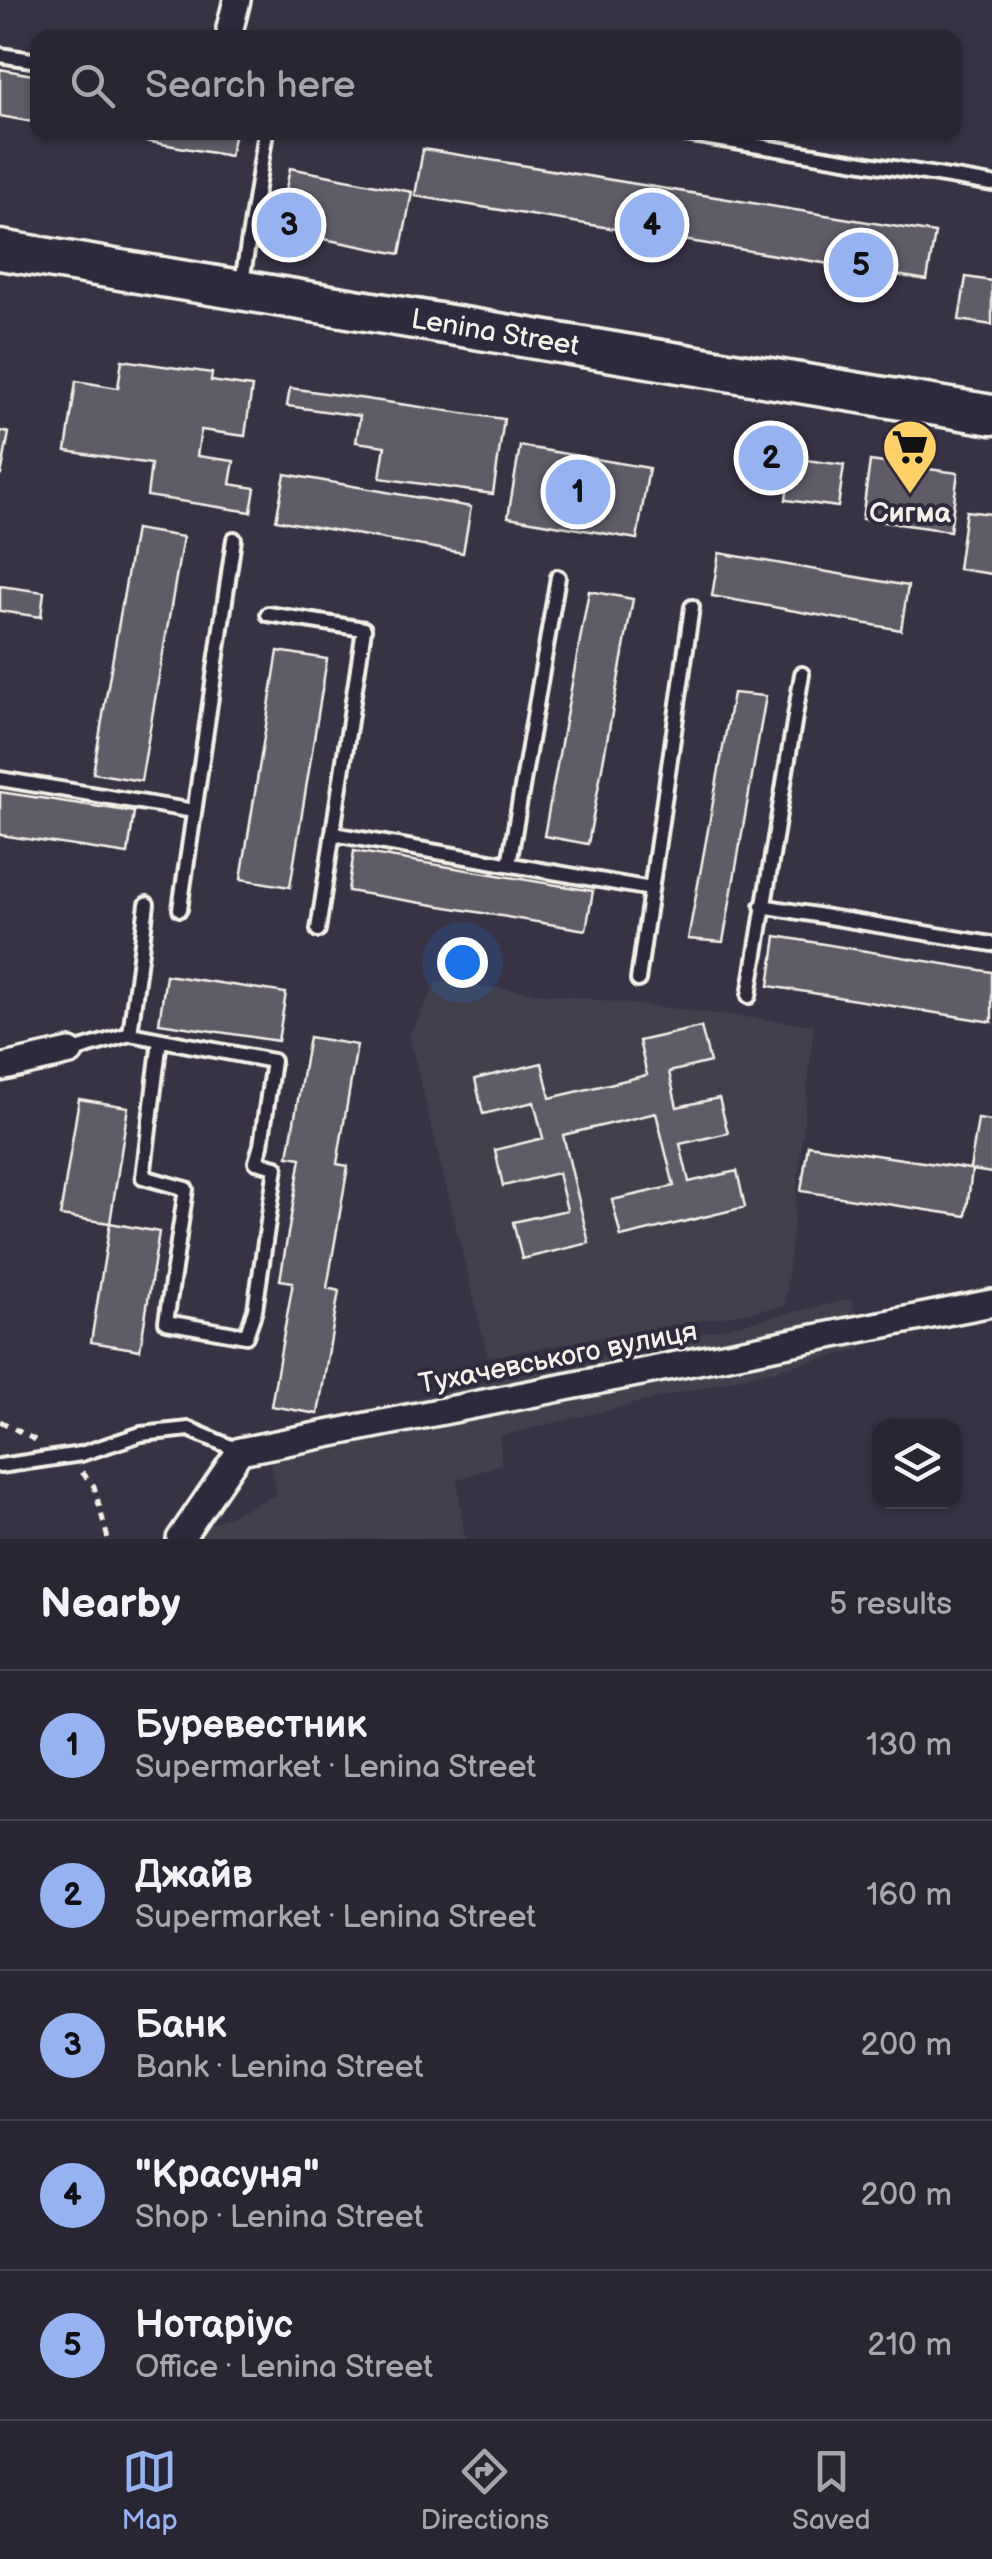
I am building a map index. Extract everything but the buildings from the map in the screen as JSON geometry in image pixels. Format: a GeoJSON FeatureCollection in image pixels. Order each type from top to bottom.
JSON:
{"type":"FeatureCollection","features":[{"type":"Feature","properties":{"kind":"street"},"geometry":{"type":"LineString","coordinates":[[230,28],[237,0]]}},
{"type":"Feature","properties":{"kind":"street","name":"Lenina Street"},"geometry":{"type":"LineString","coordinates":[[0,250],[992,415]]}},
{"type":"Feature","properties":{"kind":"street"},"geometry":{"type":"LineString","coordinates":[[0,1068],[70,1052]]}},
{"type":"Feature","properties":{"kind":"street","name":"Тухачевського вулиця"},"geometry":{"type":"LineString","coordinates":[[240,1451],[992,1303]]}},
{"type":"Feature","properties":{"kind":"street"},"geometry":{"type":"LineString","coordinates":[[180,1539],[240,1451]]}},
{"type":"Feature","properties":{"kind":"lane"},"geometry":{"type":"LineString","coordinates":[[0,55],[30,60]]}},
{"type":"Feature","properties":{"kind":"lane"},"geometry":{"type":"LineString","coordinates":[[241,289],[265,140]]}},
{"type":"Feature","properties":{"kind":"lane"},"geometry":{"type":"LineString","coordinates":[[722,140],[992,184]]}},
{"type":"Feature","properties":{"kind":"lane"},"geometry":{"type":"LineString","coordinates":[[180,909],[234,539]]}},
{"type":"Feature","properties":{"kind":"lane"},"geometry":{"type":"LineString","coordinates":[[509,864],[558,577]]}},
{"type":"Feature","properties":{"kind":"lane"},"geometry":{"type":"LineString","coordinates":[[638,980],[692,607]]}},
{"type":"Feature","properties":{"kind":"lane"},"geometry":{"type":"LineString","coordinates":[[268,614],[364,628],[318,930]]}},
{"type":"Feature","properties":{"kind":"lane"},"geometry":{"type":"LineString","coordinates":[[749,996],[802,674]]}},
{"type":"Feature","properties":{"kind":"lane"},"geometry":{"type":"LineString","coordinates":[[0,779],[194,811]]}},
{"type":"Feature","properties":{"kind":"lane"},"geometry":{"type":"LineString","coordinates":[[333,834],[652,889]]}},
{"type":"Feature","properties":{"kind":"lane"},"geometry":{"type":"LineString","coordinates":[[130,1034],[148,904]]}},
{"type":"Feature","properties":{"kind":"lane"},"geometry":{"type":"LineString","coordinates":[[762,906],[992,944]]}},
{"type":"Feature","properties":{"kind":"lane"},"geometry":{"type":"LineString","coordinates":[[70,1052],[130,1034],[273,1061],[256,1162],[276,1168],[254,1310],[246,1336],[166,1322],[186,1189],[142,1177],[160,1040]]}},
{"type":"Feature","properties":{"kind":"lane"},"geometry":{"type":"LineString","coordinates":[[0,1466],[81,1454],[141,1434],[189,1429],[240,1451]]}},
{"type":"Feature","properties":{"kind":"shaded area"},"geometry":{"type":"Polygon","coordinates":[[[437,981],[814,1025],[785,1306],[488,1357],[409,1036],[437,981]]]}},
{"type":"Feature","properties":{"kind":"shaded area"},"geometry":{"type":"Polygon","coordinates":[[[851,1299],[862,1349],[500,1436],[501,1464],[457,1480],[465,1539],[199,1539],[209,1525],[277,1494],[264,1432],[851,1299]]]}},
{"type":"Feature","properties":{"kind":"place","name":"Банк"},"geometry":{"type":"Point","coordinates":[289,225]}},
{"type":"Feature","properties":{"kind":"place","name":"\"Красуня\""},"geometry":{"type":"Point","coordinates":[652,225]}},
{"type":"Feature","properties":{"kind":"place","name":"Нотаріус"},"geometry":{"type":"Point","coordinates":[861,265]}},
{"type":"Feature","properties":{"kind":"place","name":"Джайв"},"geometry":{"type":"Point","coordinates":[771,458]}},
{"type":"Feature","properties":{"kind":"place","name":"Буревестник"},"geometry":{"type":"Point","coordinates":[578,492]}},
{"type":"Feature","properties":{"kind":"place","name":"Сигма"},"geometry":{"type":"Point","coordinates":[910,496]}}]}
